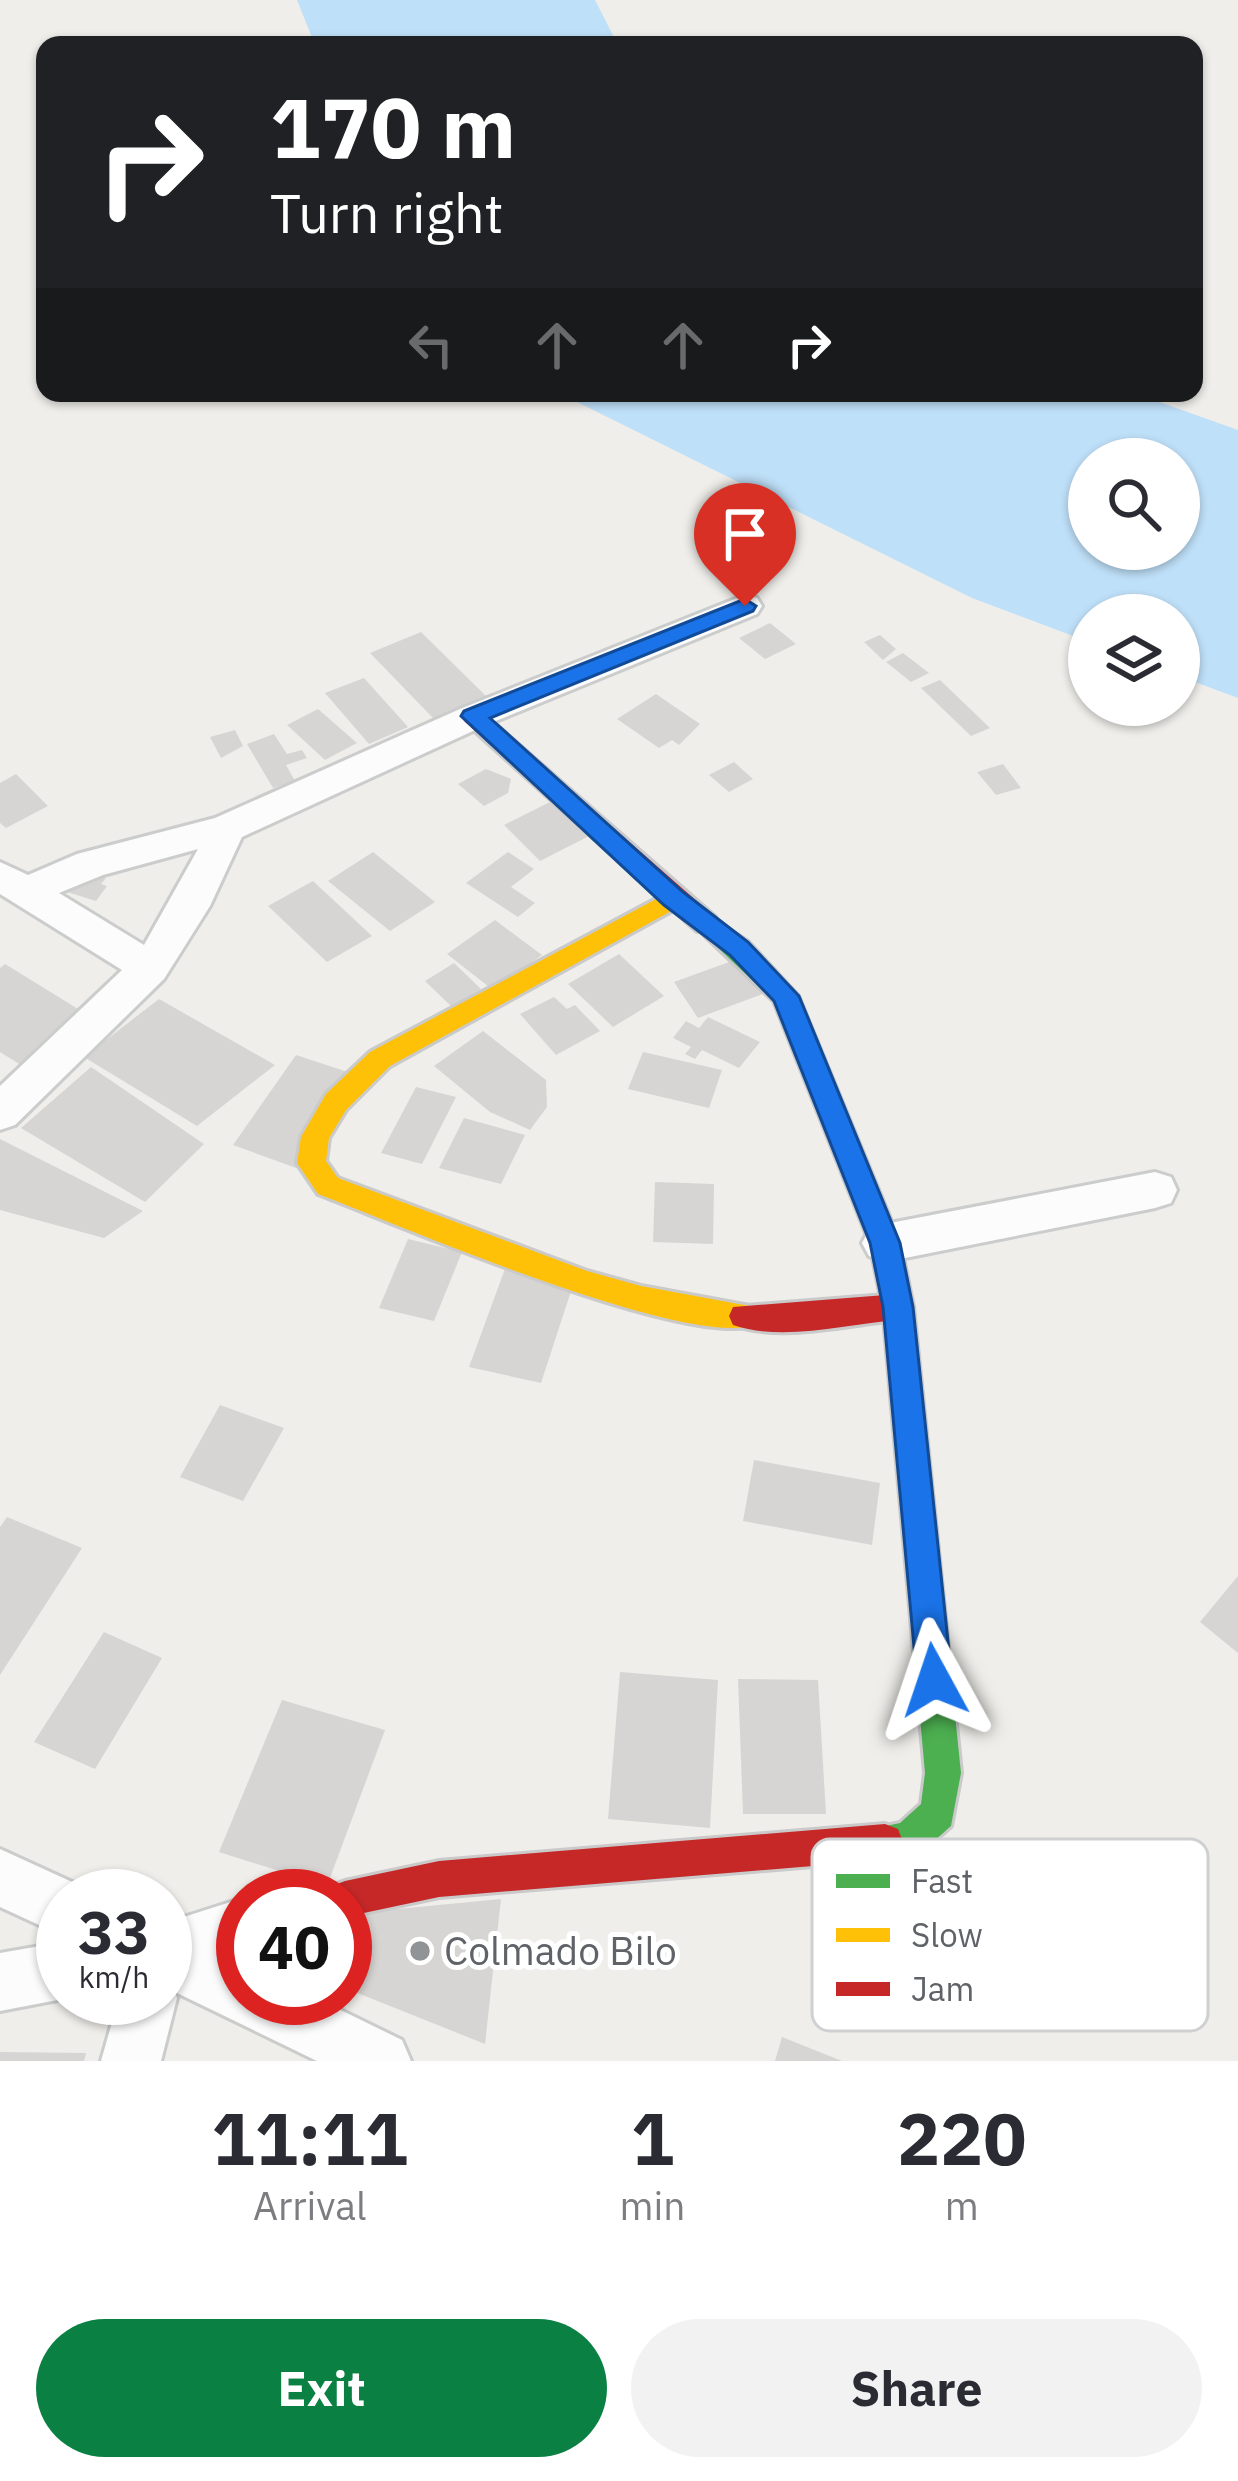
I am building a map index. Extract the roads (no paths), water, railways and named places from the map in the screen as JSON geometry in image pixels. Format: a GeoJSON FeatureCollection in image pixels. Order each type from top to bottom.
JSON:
{"type":"FeatureCollection","features":[{"type":"Feature","properties":{"kind":"street"},"geometry":{"type":"LineString","coordinates":[[14,884],[227,828],[473,716],[745,606]]}},
{"type":"Feature","properties":{"kind":"street"},"geometry":{"type":"LineString","coordinates":[[473,716],[674,899],[739,949],[785,996],[885,1243],[898,1307],[943,1773],[938,1813],[908,1839]]}},
{"type":"Feature","properties":{"kind":"street"},"geometry":{"type":"LineString","coordinates":[[0,1113],[150,968],[190,906],[227,828]]}},
{"type":"Feature","properties":{"kind":"street"},"geometry":{"type":"LineString","coordinates":[[14,884],[150,968]]}},
{"type":"Feature","properties":{"kind":"street"},"geometry":{"type":"LineString","coordinates":[[674,899],[380,1059],[336,1102],[315,1137],[311,1163],[328,1186],[611,1289],[678,1308],[781,1318],[898,1307]]}},
{"type":"Feature","properties":{"kind":"street"},"geometry":{"type":"LineString","coordinates":[[885,1243],[1155,1190]]}},
{"type":"Feature","properties":{"kind":"street"},"geometry":{"type":"LineString","coordinates":[[372,1893],[439,1879],[812,1848]]}},
{"type":"Feature","properties":{"kind":"street"},"geometry":{"type":"LineString","coordinates":[[0,1876],[36,1894]]}},
{"type":"Feature","properties":{"kind":"street"},"geometry":{"type":"LineString","coordinates":[[0,1982],[36,1976]]}},
{"type":"Feature","properties":{"kind":"street"},"geometry":{"type":"LineString","coordinates":[[131,2061],[141,2025]]}},
{"type":"Feature","properties":{"kind":"street"},"geometry":{"type":"LineString","coordinates":[[307,2025],[381,2061]]}},
{"type":"Feature","properties":{"kind":"water"},"geometry":{"type":"Polygon","coordinates":[[[297,0],[595,0],[613,36],[311,36],[297,0]]]}},
{"type":"Feature","properties":{"kind":"water"},"geometry":{"type":"Polygon","coordinates":[[[577,402],[1159,402],[1238,430],[1238,698],[1200,684],[1200,594],[1068,594],[1068,634],[972,598],[577,402]]]}},
{"type":"Feature","properties":{"kind":"place","name":"Colmado Bilo"},"geometry":{"type":"Point","coordinates":[420,1951]}}]}
